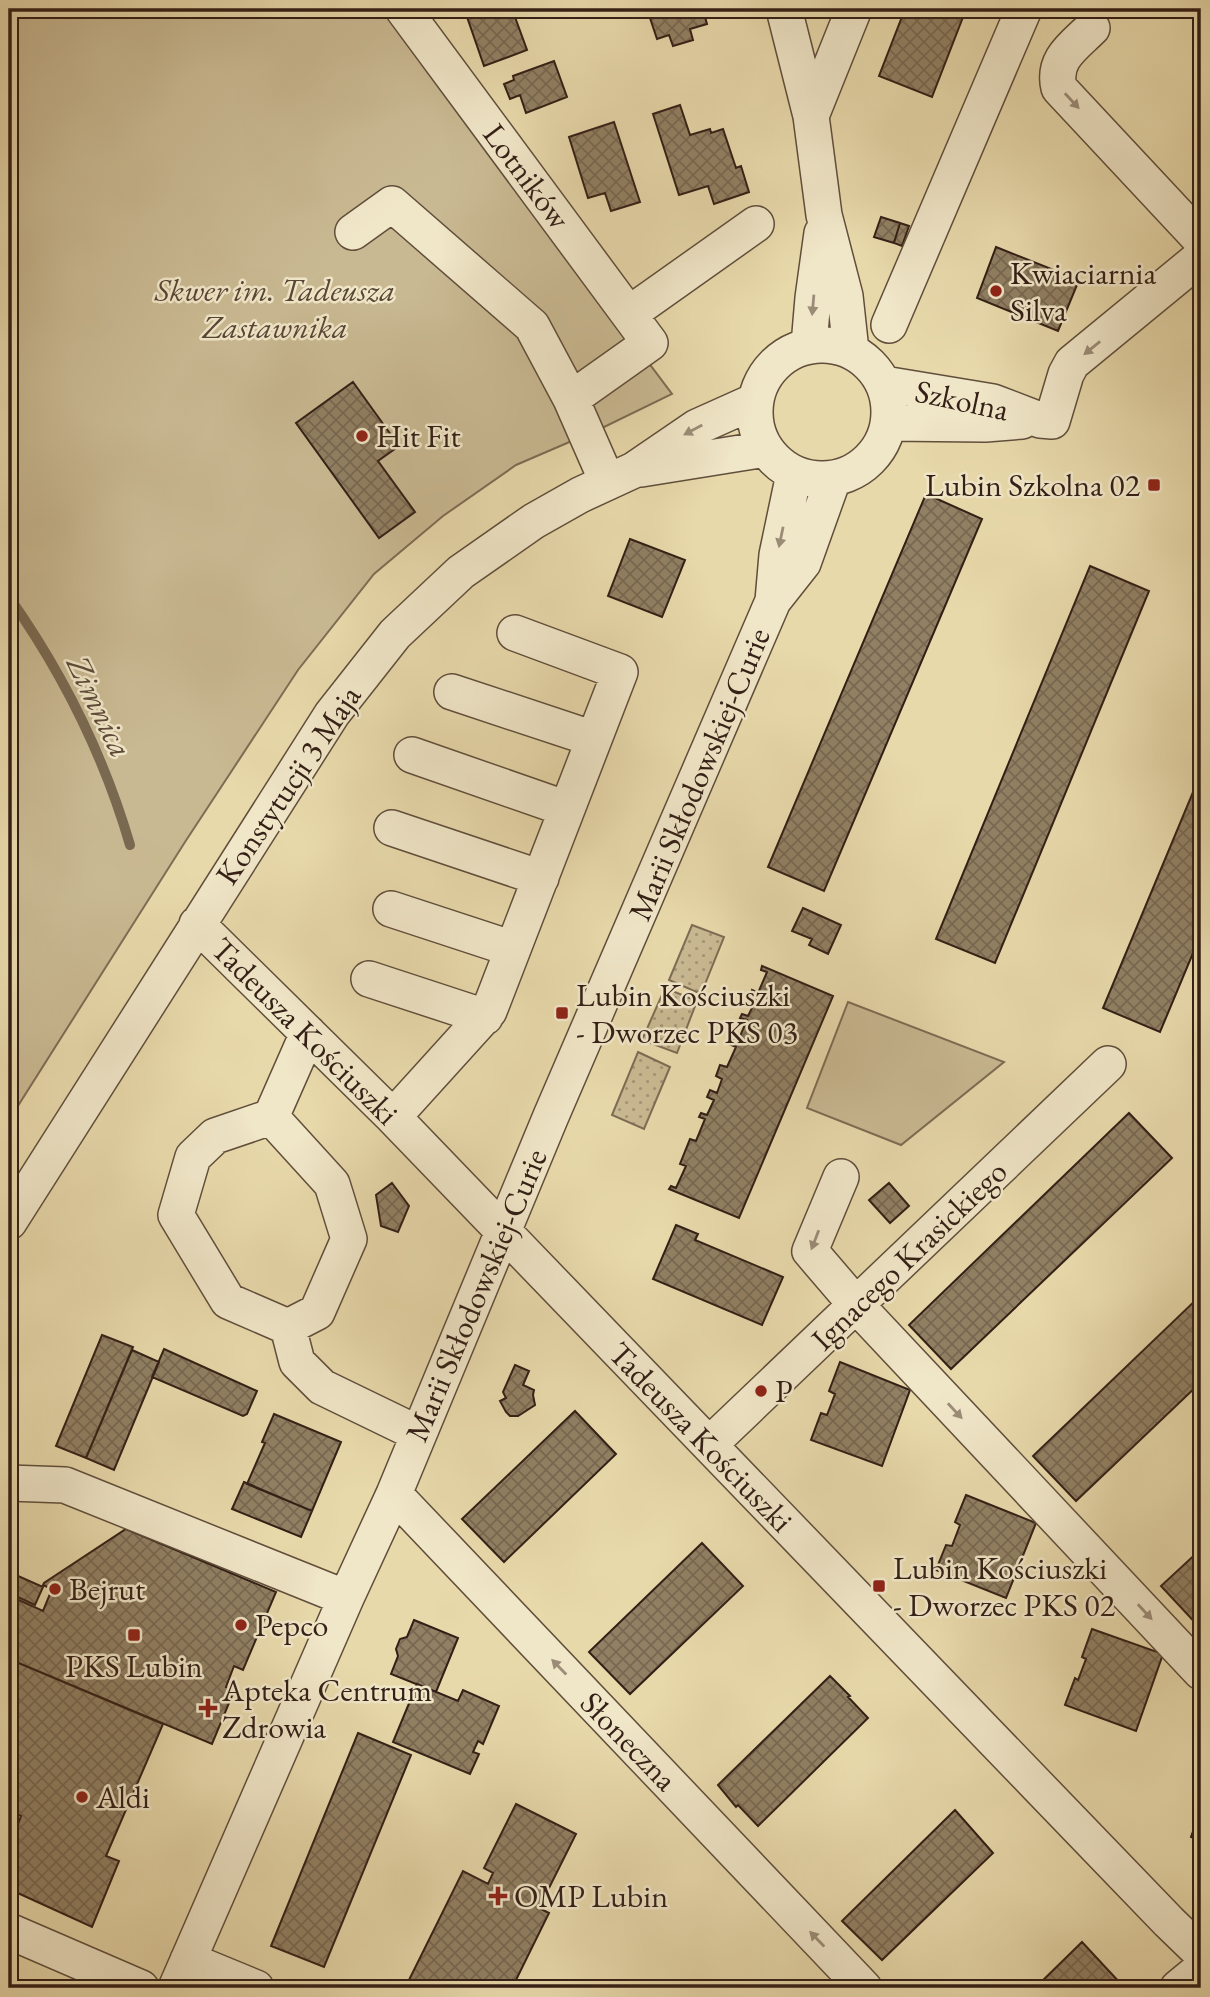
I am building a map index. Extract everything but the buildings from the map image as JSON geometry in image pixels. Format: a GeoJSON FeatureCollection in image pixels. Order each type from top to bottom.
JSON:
{"type":"FeatureCollection","features":[{"type":"Feature","properties":{"kind":"street","name":"Lotników"},"geometry":{"type":"LineString","coordinates":[[403,9],[650,343],[571,399]]}},
{"type":"Feature","properties":{"kind":"street"},"geometry":{"type":"LineString","coordinates":[[784,9],[811,116],[824,215],[845,296],[851,351]]}},
{"type":"Feature","properties":{"kind":"street"},"geometry":{"type":"LineString","coordinates":[[811,116],[854,9]]}},
{"type":"Feature","properties":{"kind":"street"},"geometry":{"type":"LineString","coordinates":[[889,325],[1024,9]]}},
{"type":"Feature","properties":{"kind":"street"},"geometry":{"type":"LineString","coordinates":[[1092,28],[1062,58],[1056,76],[1059,88],[1201,240]]}},
{"type":"Feature","properties":{"kind":"street"},"geometry":{"type":"LineString","coordinates":[[353,232],[391,204],[532,326],[571,399],[620,475]]}},
{"type":"Feature","properties":{"kind":"street"},"geometry":{"type":"LineString","coordinates":[[809,345],[824,215]]}},
{"type":"Feature","properties":{"kind":"street"},"geometry":{"type":"LineString","coordinates":[[629,314],[756,224]]}},
{"type":"Feature","properties":{"kind":"street"},"geometry":{"type":"LineString","coordinates":[[1046,421],[1072,363],[1201,257]]}},
{"type":"Feature","properties":{"kind":"street"},"geometry":{"type":"LineString","coordinates":[[809,345],[831,345],[851,351],[870,365],[884,384],[890,403],[889,423],[879,449],[859,469],[833,479],[813,480],[794,474],[778,464],[765,449],[755,426],[755,401],[765,375],[784,356],[809,345]]}},
{"type":"Feature","properties":{"kind":"street","name":"Szkolna"},"geometry":{"type":"LineString","coordinates":[[884,384],[993,402],[1046,421]]}},
{"type":"Feature","properties":{"kind":"street","name":"Konstytucji 3 Maja"},"geometry":{"type":"LineString","coordinates":[[9,1223],[332,714],[395,634],[461,572],[534,521],[620,475],[684,434],[755,401]]}},
{"type":"Feature","properties":{"kind":"street","name":"Szkolna"},"geometry":{"type":"LineString","coordinates":[[889,423],[985,424],[1046,421]]}},
{"type":"Feature","properties":{"kind":"street","name":"Konstytucji 3 Maja"},"geometry":{"type":"LineString","coordinates":[[620,475],[765,449]]}},
{"type":"Feature","properties":{"kind":"street","name":"Marii Skłodowskiej-Curie"},"geometry":{"type":"LineString","coordinates":[[773,601],[777,555],[794,474]]}},
{"type":"Feature","properties":{"kind":"street","name":"Marii Skłodowskiej-Curie"},"geometry":{"type":"LineString","coordinates":[[182,1974],[394,1494],[502,1232],[773,601],[803,563],[833,479]]}},
{"type":"Feature","properties":{"kind":"street"},"geometry":{"type":"LineString","coordinates":[[393,1117],[489,1012],[620,673],[515,634]]}},
{"type":"Feature","properties":{"kind":"street"},"geometry":{"type":"LineString","coordinates":[[452,692],[594,739]]}},
{"type":"Feature","properties":{"kind":"street"},"geometry":{"type":"LineString","coordinates":[[412,755],[567,809]]}},
{"type":"Feature","properties":{"kind":"street"},"geometry":{"type":"LineString","coordinates":[[392,828],[541,878]]}},
{"type":"Feature","properties":{"kind":"street"},"geometry":{"type":"LineString","coordinates":[[391,909],[513,949]]}},
{"type":"Feature","properties":{"kind":"street","name":"Tadeusza Kościuszki"},"geometry":{"type":"LineString","coordinates":[[197,924],[393,1117],[1168,1922],[1201,1953]]}},
{"type":"Feature","properties":{"kind":"street"},"geometry":{"type":"LineString","coordinates":[[369,979],[485,1017]]}},
{"type":"Feature","properties":{"kind":"street"},"geometry":{"type":"LineString","coordinates":[[288,1327],[228,1301],[176,1215],[192,1157],[215,1136],[271,1117],[308,1033]]}},
{"type":"Feature","properties":{"kind":"street","name":"Ignacego Krasickiego"},"geometry":{"type":"LineString","coordinates":[[710,1444],[1108,1064]]}},
{"type":"Feature","properties":{"kind":"street"},"geometry":{"type":"LineString","coordinates":[[271,1117],[332,1184],[349,1239],[317,1312],[288,1327]]}},
{"type":"Feature","properties":{"kind":"street"},"geometry":{"type":"LineString","coordinates":[[841,1177],[810,1251],[856,1306],[1201,1672]]}},
{"type":"Feature","properties":{"kind":"street"},"geometry":{"type":"LineString","coordinates":[[288,1327],[298,1362],[322,1387],[419,1434]]}},
{"type":"Feature","properties":{"kind":"street"},"geometry":{"type":"LineString","coordinates":[[9,1483],[65,1485],[346,1598]]}},
{"type":"Feature","properties":{"kind":"street","name":"Słoneczna"},"geometry":{"type":"LineString","coordinates":[[394,1494],[864,1988]]}},
{"type":"Feature","properties":{"kind":"street"},"geometry":{"type":"LineString","coordinates":[[9,1931],[141,1988]]}},
{"type":"Feature","properties":{"kind":"street"},"geometry":{"type":"LineString","coordinates":[[1178,1988],[1201,1969]]}},
{"type":"Feature","properties":{"kind":"street"},"geometry":{"type":"LineString","coordinates":[[182,1974],[240,1985]]}},
{"type":"Feature","properties":{"kind":"green space","name":"Skwer im. Tadeusza Zastawnika"},"geometry":{"type":"Polygon","coordinates":[[[9,9],[383,9],[672,394],[516,465],[443,516],[374,574],[298,670],[185,842],[9,1120],[9,9]]]}},
{"type":"Feature","properties":{"kind":"green space"},"geometry":{"type":"Polygon","coordinates":[[[692,925],[724,937],[701,994],[669,980],[692,925]]]}},
{"type":"Feature","properties":{"kind":"green space"},"geometry":{"type":"Polygon","coordinates":[[[665,988],[697,1001],[677,1053],[642,1040],[665,988]]]}},
{"type":"Feature","properties":{"kind":"green space"},"geometry":{"type":"Polygon","coordinates":[[[848,1002],[1004,1062],[901,1145],[807,1108],[848,1002]]]}},
{"type":"Feature","properties":{"kind":"green space"},"geometry":{"type":"Polygon","coordinates":[[[638,1052],[670,1067],[644,1129],[612,1115],[638,1052]]]}},
{"type":"Feature","properties":{"kind":"waterway","name":"Zimnica"},"geometry":{"type":"LineString","coordinates":[[9,597],[47,655],[80,716],[108,779],[130,845]]}},
{"type":"Feature","properties":{"kind":"place","name":"Kwiaciarnia Silva"},"geometry":{"type":"Point","coordinates":[996,291]}},
{"type":"Feature","properties":{"kind":"place","name":"Hit Fit"},"geometry":{"type":"Point","coordinates":[362,436]}},
{"type":"Feature","properties":{"kind":"place","name":"Lubin Szkolna 02"},"geometry":{"type":"Point","coordinates":[1154,485]}},
{"type":"Feature","properties":{"kind":"place","name":"Lubin Kościuszki - Dworzec PKS 03"},"geometry":{"type":"Point","coordinates":[562,1013]}},
{"type":"Feature","properties":{"kind":"place","name":"P"},"geometry":{"type":"Point","coordinates":[761,1391]}},
{"type":"Feature","properties":{"kind":"place","name":"Lubin Kościuszki - Dworzec PKS 02"},"geometry":{"type":"Point","coordinates":[879,1586]}},
{"type":"Feature","properties":{"kind":"place","name":"Bejrut"},"geometry":{"type":"Point","coordinates":[55,1589]}},
{"type":"Feature","properties":{"kind":"place","name":"Pepco"},"geometry":{"type":"Point","coordinates":[241,1625]}},
{"type":"Feature","properties":{"kind":"place","name":"PKS Lubin"},"geometry":{"type":"Point","coordinates":[134,1635]}},
{"type":"Feature","properties":{"kind":"place","name":"Apteka Centrum Zdrowia"},"geometry":{"type":"Point","coordinates":[208,1708]}},
{"type":"Feature","properties":{"kind":"place","name":"Aldi"},"geometry":{"type":"Point","coordinates":[82,1797]}},
{"type":"Feature","properties":{"kind":"place","name":"OMP Lubin"},"geometry":{"type":"Point","coordinates":[498,1896]}}]}
